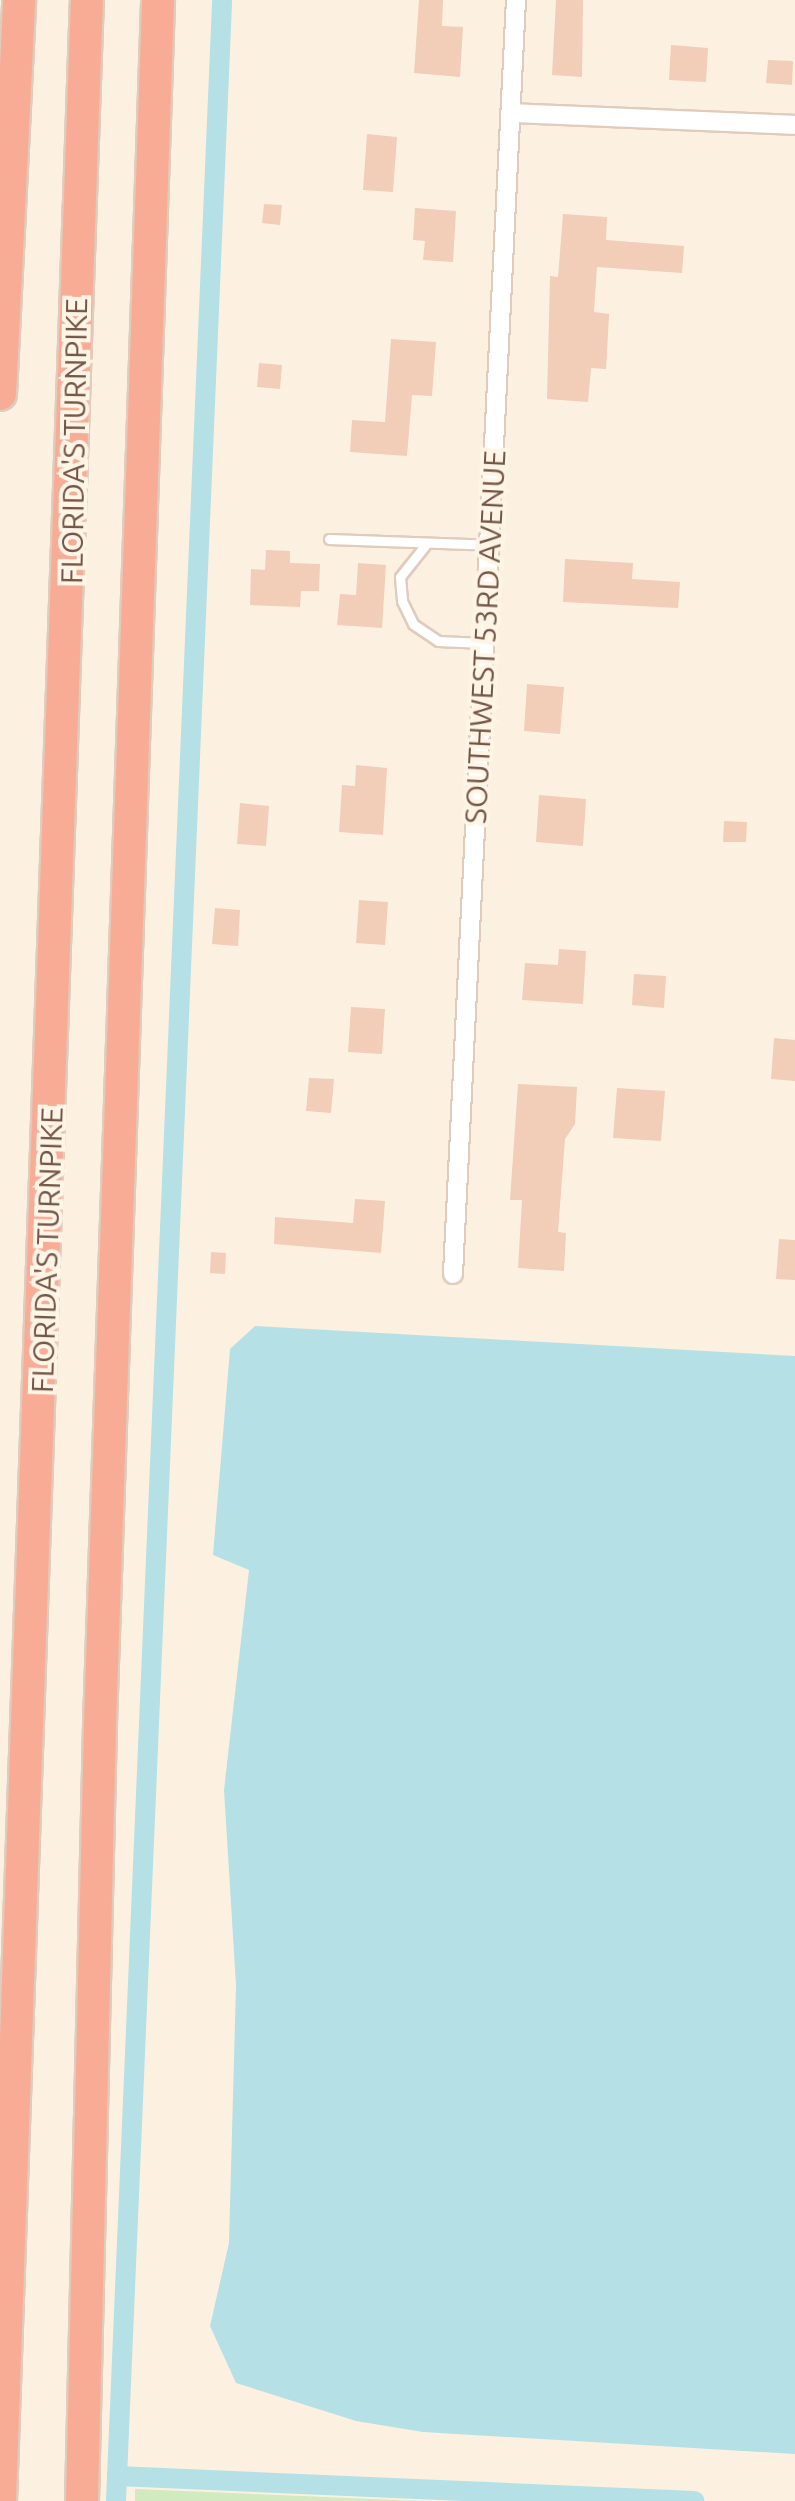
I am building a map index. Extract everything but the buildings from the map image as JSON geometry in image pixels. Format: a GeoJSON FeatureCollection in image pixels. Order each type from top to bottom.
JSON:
{"type":"FeatureCollection","features":[{"type":"Feature","properties":{"kind":"highway"},"geometry":{"type":"LineString","coordinates":[[0,394],[19,0]]}},
{"type":"Feature","properties":{"kind":"highway","name":"FLORIDA'S TURNPIKE"},"geometry":{"type":"LineString","coordinates":[[0,2500],[88,0]]}},
{"type":"Feature","properties":{"kind":"highway"},"geometry":{"type":"LineString","coordinates":[[82,2501],[100,1724],[158,0]]}},
{"type":"Feature","properties":{"kind":"highway"},"geometry":{"type":"LineString","coordinates":[[1,2459],[13,2501]]}},
{"type":"Feature","properties":{"kind":"street","name":"SOUTHWEST 53RD AVENUE"},"geometry":{"type":"LineString","coordinates":[[452,1274],[516,0]]}},
{"type":"Feature","properties":{"kind":"street"},"geometry":{"type":"LineString","coordinates":[[511,113],[795,125]]}},
{"type":"Feature","properties":{"kind":"lane"},"geometry":{"type":"LineString","coordinates":[[329,539],[490,545]]}},
{"type":"Feature","properties":{"kind":"lane"},"geometry":{"type":"LineString","coordinates":[[427,542],[400,577],[402,601],[413,624],[438,640],[484,643]]}},
{"type":"Feature","properties":{"kind":"green space"},"geometry":{"type":"Polygon","coordinates":[[[135,2489],[421,2501],[135,2501],[135,2489]]]}},
{"type":"Feature","properties":{"kind":"water"},"geometry":{"type":"Polygon","coordinates":[[[255,1326],[795,1356],[795,2454],[423,2432],[356,2421],[236,2383],[210,2326],[229,2243],[236,1985],[224,1790],[249,1570],[213,1555],[230,1349],[255,1326]]]}},
{"type":"Feature","properties":{"kind":"waterway"},"geometry":{"type":"LineString","coordinates":[[116,2501],[222,0]]}},
{"type":"Feature","properties":{"kind":"waterway"},"geometry":{"type":"LineString","coordinates":[[117,2476],[694,2501]]}}]}
